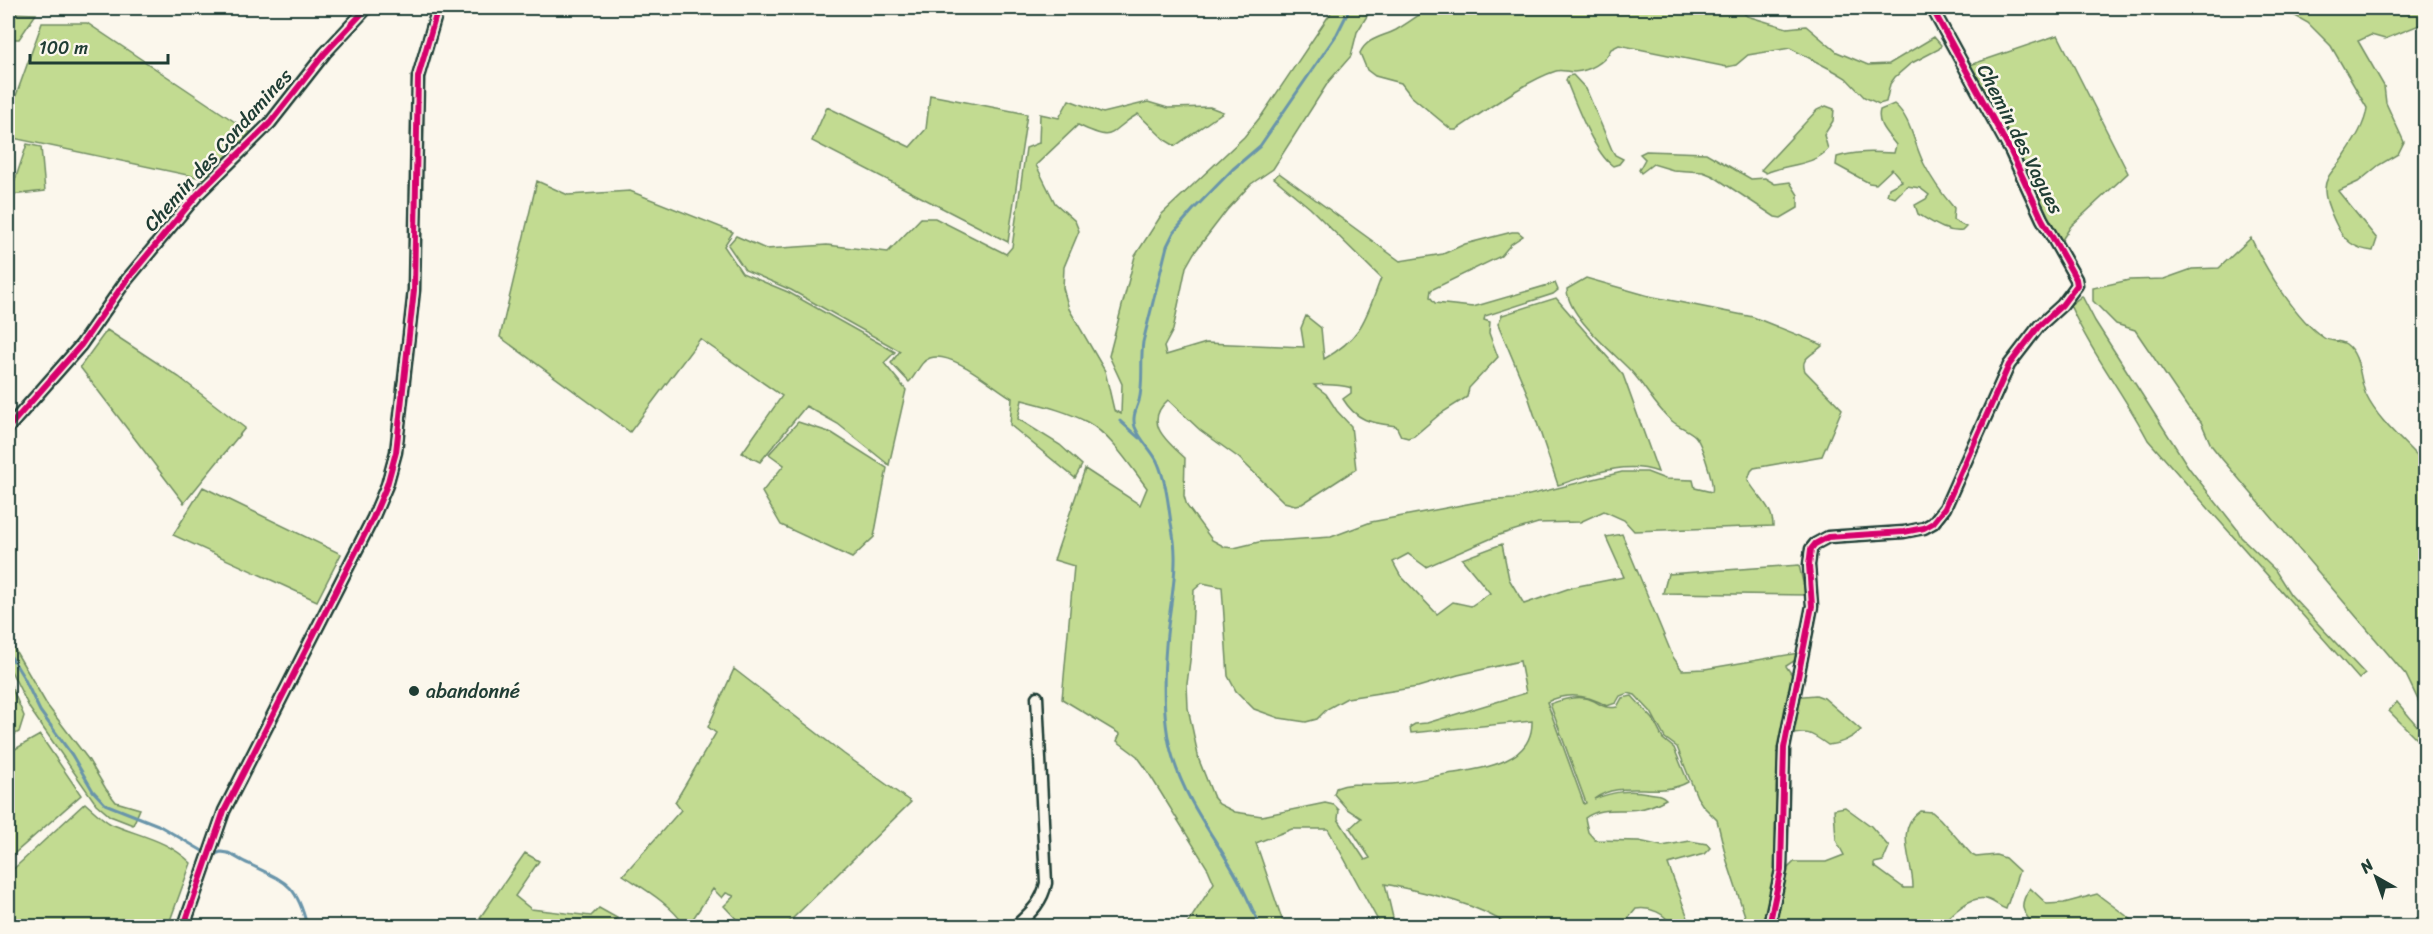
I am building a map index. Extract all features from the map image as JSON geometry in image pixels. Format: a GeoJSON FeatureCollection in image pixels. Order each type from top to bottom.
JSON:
{"type":"FeatureCollection","features":[{"type":"Feature","properties":{"kind":"street","name":"Chemin des Condamines"},"geometry":{"type":"LineString","coordinates":[[8,428],[81,345],[125,282],[197,195],[270,123],[325,53],[367,8]]}},
{"type":"Feature","properties":{"kind":"street"},"geometry":{"type":"LineString","coordinates":[[184,927],[224,811],[373,518],[387,485],[396,452],[414,290],[418,77],[438,8]]}},
{"type":"Feature","properties":{"kind":"street","name":"Chemin des Vagues"},"geometry":{"type":"LineString","coordinates":[[1769,927],[1780,870],[1784,748],[1812,606],[1809,565],[1811,549],[1828,537],[1904,532],[1924,528],[1933,523],[1945,508],[2010,364],[2031,335],[2069,298],[2077,285],[2076,279],[2042,219],[2011,152],[1932,8]]}},
{"type":"Feature","properties":{"kind":"street"},"geometry":{"type":"LineString","coordinates":[[1016,927],[1036,907],[1043,896],[1046,883],[1037,697]]}},
{"type":"Feature","properties":{"kind":"green space"},"geometry":{"type":"Polygon","coordinates":[[[1334,8],[1372,8],[1357,32],[1351,56],[1329,81],[1273,169],[1251,184],[1227,210],[1194,253],[1186,267],[1173,330],[1164,347],[1166,355],[1206,343],[1304,347],[1301,328],[1306,316],[1321,328],[1324,359],[1347,343],[1362,325],[1381,278],[1310,208],[1274,178],[1279,173],[1400,261],[1443,254],[1465,244],[1512,232],[1518,232],[1523,236],[1511,244],[1501,256],[1431,290],[1430,297],[1435,303],[1473,307],[1555,283],[1558,290],[1553,294],[1485,316],[1484,320],[1490,322],[1489,333],[1498,357],[1469,388],[1467,397],[1440,414],[1414,436],[1408,438],[1401,436],[1396,426],[1360,417],[1348,407],[1343,399],[1351,393],[1351,388],[1314,385],[1326,394],[1351,426],[1356,469],[1302,504],[1284,502],[1239,458],[1200,430],[1168,400],[1161,408],[1157,424],[1165,439],[1185,458],[1184,496],[1187,506],[1212,540],[1225,547],[1234,548],[1259,542],[1331,537],[1371,522],[1483,501],[1513,499],[1622,472],[1647,472],[1665,479],[1693,480],[1695,488],[1712,492],[1707,463],[1695,436],[1666,415],[1631,371],[1593,333],[1575,311],[1569,300],[1567,289],[1586,278],[1649,296],[1753,317],[1823,345],[1806,359],[1805,371],[1842,409],[1822,456],[1754,468],[1748,480],[1767,507],[1773,526],[1634,531],[1624,520],[1604,511],[1580,522],[1538,523],[1499,535],[1426,567],[1408,554],[1393,562],[1400,575],[1437,614],[1453,602],[1471,606],[1490,593],[1462,559],[1502,544],[1509,579],[1524,604],[1573,587],[1624,577],[1606,537],[1622,534],[1673,657],[1682,670],[1705,669],[1798,653],[1799,658],[1786,666],[1794,678],[1792,697],[1816,695],[1824,698],[1861,730],[1846,740],[1828,745],[1808,733],[1785,736],[1777,786],[1775,875],[1764,926],[1751,926],[1746,919],[1727,861],[1717,820],[1697,797],[1677,747],[1665,738],[1651,712],[1635,695],[1628,693],[1620,696],[1616,703],[1607,706],[1592,699],[1577,696],[1562,697],[1547,702],[1584,804],[1586,803],[1550,704],[1581,698],[1590,699],[1611,708],[1617,707],[1622,698],[1632,696],[1653,719],[1663,739],[1674,748],[1688,782],[1665,789],[1628,789],[1605,793],[1594,799],[1614,793],[1634,791],[1658,794],[1666,799],[1645,808],[1598,812],[1585,818],[1588,832],[1595,840],[1639,841],[1662,846],[1690,841],[1707,844],[1710,848],[1704,854],[1668,864],[1691,926],[1671,926],[1661,914],[1652,910],[1636,909],[1622,926],[1509,926],[1466,905],[1385,884],[1395,926],[1381,926],[1328,829],[1292,829],[1256,843],[1283,922],[1370,923],[1371,926],[1186,926],[1214,883],[1208,869],[1145,767],[1137,756],[1117,741],[1120,734],[1062,699],[1074,566],[1054,560],[1085,469],[1140,505],[1147,488],[1120,452],[1096,428],[1071,415],[1022,400],[1018,419],[1060,445],[1082,465],[1075,478],[1010,425],[1012,398],[961,364],[939,357],[930,358],[923,362],[909,382],[891,363],[900,351],[791,290],[745,270],[728,245],[736,236],[766,249],[827,245],[888,252],[921,218],[935,218],[1006,254],[1012,247],[1026,148],[1039,143],[1040,114],[1059,118],[1069,100],[1103,113],[1148,102],[1168,108],[1210,107],[1223,112],[1175,146],[1165,140],[1138,114],[1106,135],[1078,125],[1036,165],[1055,203],[1075,221],[1079,231],[1064,267],[1063,288],[1069,309],[1105,371],[1114,410],[1121,414],[1122,384],[1109,356],[1135,256],[1162,214],[1244,137],[1262,115],[1334,8]],[[1202,583],[1194,590],[1187,684],[1188,708],[1199,760],[1214,798],[1219,804],[1235,812],[1262,816],[1325,803],[1334,805],[1339,810],[1338,819],[1365,860],[1370,858],[1350,828],[1361,818],[1347,809],[1334,794],[1336,788],[1350,785],[1404,783],[1486,767],[1513,756],[1523,748],[1530,736],[1532,721],[1411,733],[1410,727],[1526,693],[1520,661],[1418,687],[1347,698],[1327,709],[1317,719],[1306,722],[1279,718],[1254,709],[1236,691],[1228,676],[1222,587],[1202,583]]]}},
{"type":"Feature","properties":{"kind":"green space"},"geometry":{"type":"Polygon","coordinates":[[[1429,8],[1738,8],[1747,16],[1787,28],[1806,26],[1837,52],[1868,65],[1889,64],[1934,37],[1941,45],[1939,49],[1910,64],[1895,77],[1890,84],[1886,102],[1879,104],[1864,97],[1846,78],[1790,48],[1748,55],[1736,65],[1727,67],[1619,45],[1611,49],[1605,58],[1591,68],[1574,72],[1558,70],[1544,75],[1456,130],[1452,130],[1411,96],[1401,83],[1375,76],[1367,70],[1360,53],[1371,41],[1396,30],[1429,8]]]}},
{"type":"Feature","properties":{"kind":"green space"},"geometry":{"type":"Polygon","coordinates":[[[2281,8],[2425,8],[2425,30],[2419,25],[2385,39],[2371,35],[2358,41],[2384,86],[2386,103],[2404,142],[2398,154],[2379,165],[2358,182],[2338,191],[2377,239],[2373,251],[2355,246],[2342,234],[2328,207],[2325,191],[2328,177],[2361,128],[2367,108],[2331,46],[2308,23],[2281,8]]]}},
{"type":"Feature","properties":{"kind":"green space"},"geometry":{"type":"Polygon","coordinates":[[[8,13],[36,14],[19,39],[8,39],[8,13]]]}},
{"type":"Feature","properties":{"kind":"green space"},"geometry":{"type":"Polygon","coordinates":[[[42,23],[87,23],[253,134],[206,179],[8,137],[8,118],[42,23]]]}},
{"type":"Feature","properties":{"kind":"green space"},"geometry":{"type":"Polygon","coordinates":[[[2058,35],[2128,173],[2071,226],[2060,243],[2018,154],[1970,65],[2058,35]]]}},
{"type":"Feature","properties":{"kind":"green space"},"geometry":{"type":"Polygon","coordinates":[[[1573,75],[1586,89],[1612,150],[1615,155],[1623,159],[1619,164],[1613,166],[1592,139],[1566,80],[1568,76],[1573,75]]]}},
{"type":"Feature","properties":{"kind":"green space"},"geometry":{"type":"Polygon","coordinates":[[[930,95],[1027,114],[1008,242],[812,141],[827,107],[910,147],[926,129],[930,95]]]}},
{"type":"Feature","properties":{"kind":"green space"},"geometry":{"type":"Polygon","coordinates":[[[1894,104],[1908,124],[1930,176],[1954,208],[1953,220],[1966,227],[1962,231],[1945,229],[1918,214],[1915,205],[1929,195],[1920,188],[1907,186],[1895,198],[1887,195],[1889,188],[1902,181],[1892,169],[1876,184],[1869,183],[1836,165],[1837,157],[1844,155],[1865,152],[1894,153],[1896,145],[1884,129],[1879,115],[1880,110],[1894,104]]]}},
{"type":"Feature","properties":{"kind":"green space"},"geometry":{"type":"Polygon","coordinates":[[[1826,106],[1834,109],[1833,121],[1824,135],[1828,149],[1822,155],[1807,162],[1766,173],[1761,170],[1817,110],[1826,106]]]}},
{"type":"Feature","properties":{"kind":"green space"},"geometry":{"type":"Polygon","coordinates":[[[27,144],[41,147],[45,191],[10,195],[27,144]]]}},
{"type":"Feature","properties":{"kind":"green space"},"geometry":{"type":"Polygon","coordinates":[[[1646,151],[1706,153],[1751,179],[1765,178],[1775,184],[1790,182],[1798,195],[1798,208],[1781,218],[1775,217],[1713,176],[1703,172],[1673,170],[1653,164],[1641,173],[1639,170],[1645,159],[1640,154],[1646,151]]]}},
{"type":"Feature","properties":{"kind":"green space"},"geometry":{"type":"Polygon","coordinates":[[[537,181],[568,195],[630,191],[733,232],[724,246],[742,273],[788,292],[895,352],[884,363],[906,390],[889,465],[838,424],[806,406],[760,462],[742,453],[782,396],[700,339],[630,432],[500,337],[537,181]]]}},
{"type":"Feature","properties":{"kind":"green space"},"geometry":{"type":"Polygon","coordinates":[[[2251,238],[2264,264],[2303,319],[2324,338],[2344,343],[2351,349],[2371,405],[2425,465],[2425,709],[2420,704],[2406,675],[2211,445],[2201,422],[2188,408],[2135,330],[2116,324],[2093,301],[2093,288],[2129,280],[2164,279],[2192,269],[2219,268],[2251,238]]]}},
{"type":"Feature","properties":{"kind":"green space"},"geometry":{"type":"Polygon","coordinates":[[[2082,296],[2095,321],[2189,468],[2241,537],[2275,570],[2290,594],[2365,674],[2359,679],[2148,440],[2078,323],[2070,305],[2082,296]]]}},
{"type":"Feature","properties":{"kind":"green space"},"geometry":{"type":"Polygon","coordinates":[[[1556,298],[1623,375],[1658,472],[1620,468],[1558,485],[1527,393],[1498,324],[1502,315],[1556,298]]]}},
{"type":"Feature","properties":{"kind":"green space"},"geometry":{"type":"Polygon","coordinates":[[[107,330],[179,377],[245,428],[184,503],[80,367],[107,330]]]}},
{"type":"Feature","properties":{"kind":"green space"},"geometry":{"type":"Polygon","coordinates":[[[798,422],[832,433],[887,468],[874,537],[852,558],[781,525],[762,492],[784,465],[769,454],[798,422]]]}},
{"type":"Feature","properties":{"kind":"green space"},"geometry":{"type":"Polygon","coordinates":[[[203,487],[341,554],[317,601],[173,535],[203,487]]]}},
{"type":"Feature","properties":{"kind":"green space"},"geometry":{"type":"Polygon","coordinates":[[[1799,565],[1806,595],[1663,593],[1668,574],[1799,565]]]}},
{"type":"Feature","properties":{"kind":"green space"},"geometry":{"type":"Polygon","coordinates":[[[8,638],[47,705],[88,759],[116,802],[140,809],[133,825],[110,816],[96,804],[30,709],[8,665],[8,638]]]}},
{"type":"Feature","properties":{"kind":"green space"},"geometry":{"type":"Polygon","coordinates":[[[734,669],[844,754],[911,802],[785,926],[743,926],[724,906],[734,896],[726,893],[722,898],[713,889],[688,926],[685,926],[665,904],[623,875],[681,810],[675,802],[716,733],[708,727],[734,669]]]}},
{"type":"Feature","properties":{"kind":"green space"},"geometry":{"type":"Polygon","coordinates":[[[8,679],[24,716],[19,732],[8,738],[8,679]]]}},
{"type":"Feature","properties":{"kind":"green space"},"geometry":{"type":"Polygon","coordinates":[[[2397,702],[2425,735],[2425,747],[2389,711],[2397,702]]]}},
{"type":"Feature","properties":{"kind":"green space"},"geometry":{"type":"Polygon","coordinates":[[[40,735],[81,795],[8,859],[8,753],[40,735]]]}},
{"type":"Feature","properties":{"kind":"green space"},"geometry":{"type":"Polygon","coordinates":[[[85,803],[111,824],[153,839],[173,849],[191,863],[168,926],[8,926],[8,874],[85,803]]]}},
{"type":"Feature","properties":{"kind":"green space"},"geometry":{"type":"Polygon","coordinates":[[[1845,807],[1871,826],[1889,847],[1883,861],[1874,863],[1874,866],[1904,888],[1913,888],[1906,837],[1912,818],[1920,811],[1932,812],[1972,855],[1976,857],[1996,855],[2005,858],[2019,871],[2006,909],[1989,900],[1976,899],[1962,906],[1942,926],[1774,926],[1787,869],[1794,862],[1826,862],[1844,855],[1836,840],[1834,809],[1845,807]]]}},
{"type":"Feature","properties":{"kind":"green space"},"geometry":{"type":"Polygon","coordinates":[[[525,853],[539,861],[515,896],[531,909],[591,916],[599,908],[617,918],[612,926],[486,926],[479,919],[525,853]]]}},
{"type":"Feature","properties":{"kind":"green space"},"geometry":{"type":"Polygon","coordinates":[[[2030,888],[2047,904],[2064,903],[2097,894],[2140,926],[2034,926],[2023,908],[2024,899],[2030,888]]]}},
{"type":"Feature","properties":{"kind":"waterway"},"geometry":{"type":"LineString","coordinates":[[1260,926],[1244,890],[1186,792],[1169,745],[1164,702],[1164,673],[1174,578],[1174,543],[1163,476],[1155,457],[1137,432],[1134,417],[1142,379],[1143,342],[1167,246],[1174,232],[1233,169],[1260,146],[1337,34],[1350,8]]}},
{"type":"Feature","properties":{"kind":"waterway"},"geometry":{"type":"LineString","coordinates":[[1120,421],[1139,438]]}},
{"type":"Feature","properties":{"kind":"waterway"},"geometry":{"type":"LineString","coordinates":[[8,652],[40,711],[72,755],[93,791],[105,804],[158,825],[206,853],[212,855],[221,852],[228,853],[281,880],[299,901],[307,926]]}},
{"type":"Feature","properties":{"kind":"cycle path"},"geometry":{"type":"LineString","coordinates":[[8,428],[81,345],[125,282],[197,195],[270,123],[325,53],[367,8]]}},
{"type":"Feature","properties":{"kind":"cycle path"},"geometry":{"type":"LineString","coordinates":[[184,926],[224,811],[373,518],[387,485],[396,452],[414,290],[418,77],[438,8]]}},
{"type":"Feature","properties":{"kind":"cycle path"},"geometry":{"type":"LineString","coordinates":[[1769,926],[1781,870],[1784,748],[1812,606],[1809,565],[1811,549],[1828,537],[1904,532],[1924,528],[1933,523],[1945,508],[2009,365],[2039,326],[2062,305],[2077,285],[2076,279],[2042,219],[2011,152],[1932,8]]}},
{"type":"Feature","properties":{"kind":"place","name":"abandonné"},"geometry":{"type":"Point","coordinates":[414,691]}}]}
